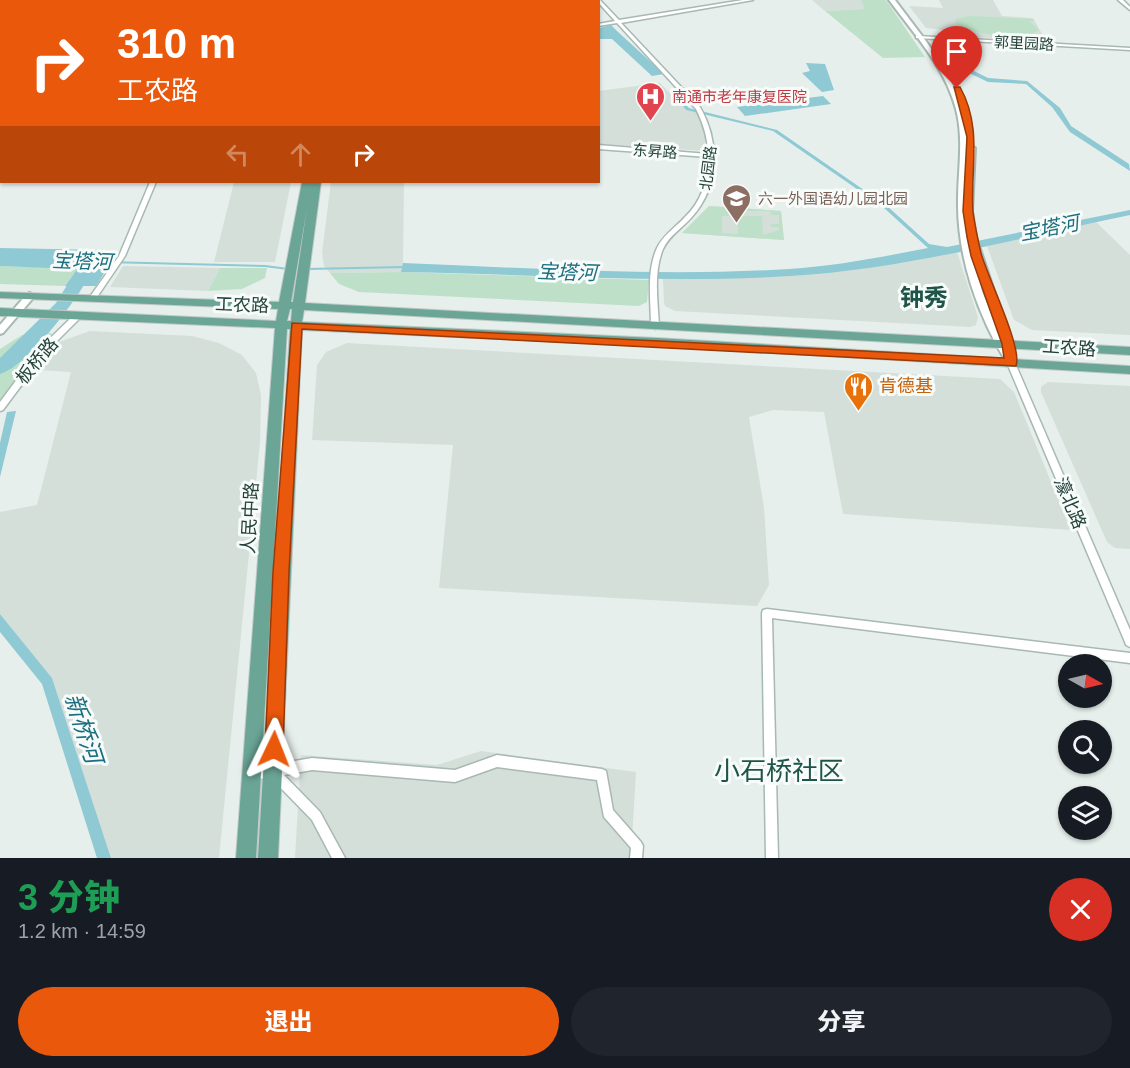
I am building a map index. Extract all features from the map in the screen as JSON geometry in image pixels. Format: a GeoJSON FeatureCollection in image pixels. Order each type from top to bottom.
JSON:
{"type":"FeatureCollection","features":[{"type":"Feature","properties":{"kind":"main road","name":"人民中路"},"geometry":{"type":"LineString","coordinates":[[246,858],[289,325],[299,306],[298,268],[307,183]]}},
{"type":"Feature","properties":{"kind":"main road","name":"人民中路"},"geometry":{"type":"LineString","coordinates":[[268,858],[289,325],[284,306],[298,268],[316,183]]}},
{"type":"Feature","properties":{"kind":"main road","name":"工农路"},"geometry":{"type":"LineString","coordinates":[[0,296],[58,296],[299,306],[1130,351]]}},
{"type":"Feature","properties":{"kind":"main road","name":"工农路"},"geometry":{"type":"LineString","coordinates":[[0,312],[289,325],[1130,370]]}},
{"type":"Feature","properties":{"kind":"street"},"geometry":{"type":"LineString","coordinates":[[600,25],[752,0]]}},
{"type":"Feature","properties":{"kind":"street","name":"濠北路"},"geometry":{"type":"LineString","coordinates":[[892,0],[921,37]]}},
{"type":"Feature","properties":{"kind":"street","name":"濠北路"},"geometry":{"type":"LineString","coordinates":[[897,0],[952,89],[963,122],[962,212],[972,256],[1003,344],[1130,642]]}},
{"type":"Feature","properties":{"kind":"street"},"geometry":{"type":"LineString","coordinates":[[1121,0],[1130,1]]}},
{"type":"Feature","properties":{"kind":"street"},"geometry":{"type":"LineString","coordinates":[[1121,0],[1130,9]]}},
{"type":"Feature","properties":{"kind":"street","name":"北园路"},"geometry":{"type":"LineString","coordinates":[[600,2],[616,22],[671,76],[702,113],[710,127],[712,156],[704,198],[659,250],[655,283],[655,327]]}},
{"type":"Feature","properties":{"kind":"street","name":"郭里园路"},"geometry":{"type":"LineString","coordinates":[[921,37],[1130,49]]}},
{"type":"Feature","properties":{"kind":"street","name":"东昇路"},"geometry":{"type":"LineString","coordinates":[[600,147],[712,156]]}},
{"type":"Feature","properties":{"kind":"street"},"geometry":{"type":"LineString","coordinates":[[88,298],[122,256],[153,183]]}},
{"type":"Feature","properties":{"kind":"street"},"geometry":{"type":"LineString","coordinates":[[0,331],[30,296]]}},
{"type":"Feature","properties":{"kind":"street","name":"板桥路"},"geometry":{"type":"LineString","coordinates":[[0,408],[72,316]]}},
{"type":"Feature","properties":{"kind":"street"},"geometry":{"type":"LineString","coordinates":[[772,858],[767,613],[1130,658]]}},
{"type":"Feature","properties":{"kind":"street"},"geometry":{"type":"LineString","coordinates":[[254,774],[312,764],[455,776],[497,761],[602,775],[608,813],[637,846],[636,858]]}},
{"type":"Feature","properties":{"kind":"street"},"geometry":{"type":"LineString","coordinates":[[273,771],[316,816],[339,858]]}},
{"type":"Feature","properties":{"kind":"shaded area"},"geometry":{"type":"Polygon","coordinates":[[[812,0],[861,0],[866,9],[825,11],[812,0]]]}},
{"type":"Feature","properties":{"kind":"shaded area"},"geometry":{"type":"Polygon","coordinates":[[[939,0],[993,0],[1002,16],[1033,18],[1046,41],[954,36],[943,30],[926,28],[909,6],[943,8],[939,0]]]}},
{"type":"Feature","properties":{"kind":"shaded area","name":"南通市老年康复医院"},"geometry":{"type":"Polygon","coordinates":[[[660,83],[686,110],[700,113],[706,126],[705,151],[600,144],[600,91],[660,83]]]}},
{"type":"Feature","properties":{"kind":"shaded area"},"geometry":{"type":"Polygon","coordinates":[[[234,183],[291,183],[275,262],[214,262],[234,183]]]}},
{"type":"Feature","properties":{"kind":"shaded area"},"geometry":{"type":"Polygon","coordinates":[[[331,183],[404,183],[401,272],[330,273],[324,266],[322,253],[331,183]]]}},
{"type":"Feature","properties":{"kind":"shaded area","name":"六一外国语幼儿园北园"},"geometry":{"type":"Polygon","coordinates":[[[709,206],[781,211],[784,240],[682,233],[709,206]]]}},
{"type":"Feature","properties":{"kind":"shaded area"},"geometry":{"type":"Polygon","coordinates":[[[1096,222],[1130,255],[1130,335],[1032,330],[1014,320],[987,246],[1096,222]]]}},
{"type":"Feature","properties":{"kind":"shaded area"},"geometry":{"type":"Polygon","coordinates":[[[957,252],[978,317],[976,325],[970,327],[675,311],[665,306],[664,302],[663,279],[791,276],[864,268],[957,252]]]}},
{"type":"Feature","properties":{"kind":"shaded area"},"geometry":{"type":"Polygon","coordinates":[[[123,266],[220,268],[208,291],[110,287],[123,266]]]}},
{"type":"Feature","properties":{"kind":"shaded area"},"geometry":{"type":"Polygon","coordinates":[[[90,331],[192,336],[219,343],[242,355],[256,373],[261,395],[260,442],[219,858],[111,858],[52,678],[0,614],[0,512],[37,505],[71,372],[37,370],[59,342],[90,331]]]}},
{"type":"Feature","properties":{"kind":"shaded area"},"geometry":{"type":"Polygon","coordinates":[[[347,343],[1000,379],[1014,392],[1071,530],[843,514],[824,412],[773,410],[749,417],[764,508],[769,585],[757,606],[439,588],[453,445],[312,440],[317,365],[326,352],[347,343]]]}},
{"type":"Feature","properties":{"kind":"shaded area"},"geometry":{"type":"Polygon","coordinates":[[[1048,382],[1130,386],[1130,549],[1115,548],[1107,542],[1041,392],[1041,387],[1048,382]]]}},
{"type":"Feature","properties":{"kind":"shaded area"},"geometry":{"type":"Polygon","coordinates":[[[481,751],[636,772],[631,858],[295,858],[301,755],[437,765],[481,751]]]}},
{"type":"Feature","properties":{"kind":"green space"},"geometry":{"type":"Polygon","coordinates":[[[861,0],[886,0],[925,57],[883,58],[825,11],[865,9],[861,0]]]}},
{"type":"Feature","properties":{"kind":"green space"},"geometry":{"type":"Polygon","coordinates":[[[969,16],[1033,19],[1034,21],[1029,21],[1039,30],[1023,35],[997,35],[971,31],[955,23],[956,19],[969,16]]]}},
{"type":"Feature","properties":{"kind":"green space","name":"六一外国语幼儿园北园"},"geometry":{"type":"Polygon","coordinates":[[[709,206],[781,211],[784,240],[682,233],[709,206]],[[736,211],[736,216],[722,216],[722,233],[738,234],[738,216],[762,216],[763,235],[779,230],[779,227],[771,227],[771,224],[779,224],[779,215],[771,215],[771,211],[736,211]]]}},
{"type":"Feature","properties":{"kind":"green space"},"geometry":{"type":"Polygon","coordinates":[[[0,266],[70,268],[76,271],[65,286],[0,284],[0,266]]]}},
{"type":"Feature","properties":{"kind":"green space"},"geometry":{"type":"Polygon","coordinates":[[[220,268],[267,268],[265,278],[242,289],[208,291],[220,268]]]}},
{"type":"Feature","properties":{"kind":"green space"},"geometry":{"type":"Polygon","coordinates":[[[401,272],[649,280],[647,302],[639,306],[359,292],[339,284],[330,273],[401,272]]]}},
{"type":"Feature","properties":{"kind":"green space"},"geometry":{"type":"Polygon","coordinates":[[[36,332],[0,364],[0,349],[22,335],[36,332]]]}},
{"type":"Feature","properties":{"kind":"green space"},"geometry":{"type":"Polygon","coordinates":[[[46,333],[52,333],[0,400],[0,373],[46,333]]]}},
{"type":"Feature","properties":{"kind":"water"},"geometry":{"type":"Polygon","coordinates":[[[611,25],[664,74],[652,76],[612,39],[600,39],[600,28],[611,25]]]}},
{"type":"Feature","properties":{"kind":"water"},"geometry":{"type":"Polygon","coordinates":[[[948,41],[955,41],[966,67],[988,78],[1027,81],[1060,108],[1071,126],[1129,164],[1130,171],[1070,132],[1052,107],[1026,84],[988,82],[967,72],[955,59],[948,41]]]}},
{"type":"Feature","properties":{"kind":"water"},"geometry":{"type":"Polygon","coordinates":[[[806,63],[825,64],[834,90],[822,92],[802,73],[810,71],[806,63]]]}},
{"type":"Feature","properties":{"kind":"water"},"geometry":{"type":"Polygon","coordinates":[[[676,92],[689,108],[777,130],[887,206],[929,244],[947,247],[1130,210],[1130,215],[919,260],[791,276],[645,279],[401,272],[403,263],[596,271],[693,272],[789,269],[824,266],[928,248],[883,207],[773,131],[686,110],[672,93],[676,92]]]}},
{"type":"Feature","properties":{"kind":"water"},"geometry":{"type":"Polygon","coordinates":[[[823,96],[831,104],[745,116],[737,107],[823,96]]]}},
{"type":"Feature","properties":{"kind":"water"},"geometry":{"type":"Polygon","coordinates":[[[0,248],[101,250],[111,251],[115,256],[96,286],[65,286],[76,271],[75,269],[0,266],[0,248]]]}},
{"type":"Feature","properties":{"kind":"water"},"geometry":{"type":"Polygon","coordinates":[[[36,332],[46,333],[0,373],[0,364],[36,332]]]}},
{"type":"Feature","properties":{"kind":"water"},"geometry":{"type":"Polygon","coordinates":[[[16,411],[0,477],[0,443],[7,412],[16,411]]]}},
{"type":"Feature","properties":{"kind":"water"},"geometry":{"type":"Polygon","coordinates":[[[0,614],[52,678],[111,858],[97,858],[42,684],[0,632],[0,614]]]}},
{"type":"Feature","properties":{"kind":"waterway","name":"宝塔河"},"geometry":{"type":"LineString","coordinates":[[106,262],[265,266],[288,269]]}},
{"type":"Feature","properties":{"kind":"waterway"},"geometry":{"type":"LineString","coordinates":[[0,368],[38,334],[62,307],[88,264]]}},
{"type":"Feature","properties":{"kind":"waterway","name":"宝塔河"},"geometry":{"type":"LineString","coordinates":[[306,269],[405,267]]}},
{"type":"Feature","properties":{"kind":"place","name":"南通市老年康复医院"},"geometry":{"type":"Point","coordinates":[651,122]}},
{"type":"Feature","properties":{"kind":"place","name":"六一外国语幼儿园北园"},"geometry":{"type":"Point","coordinates":[737,224]}},
{"type":"Feature","properties":{"kind":"place","name":"肯德基"},"geometry":{"type":"Point","coordinates":[858,412]}},
{"type":"Feature","properties":{"kind":"district","name":"钟秀"},"geometry":{"type":"Point","coordinates":[924,297]}},
{"type":"Feature","properties":{"kind":"district","name":"小石桥社区"},"geometry":{"type":"Point","coordinates":[779,771]}},
{"type":"Feature","properties":{"kind":"route"},"geometry":{"type":"LineString","coordinates":[[274,749],[281,572],[296,325],[657,342],[1011,363],[1008,344],[976,256],[972,237],[968,211],[971,137],[965,106],[957,88]]}},
{"type":"Feature","properties":{"kind":"water label","name":"新桥河"},"geometry":{"type":"Point","coordinates":[84,728]}}]}
